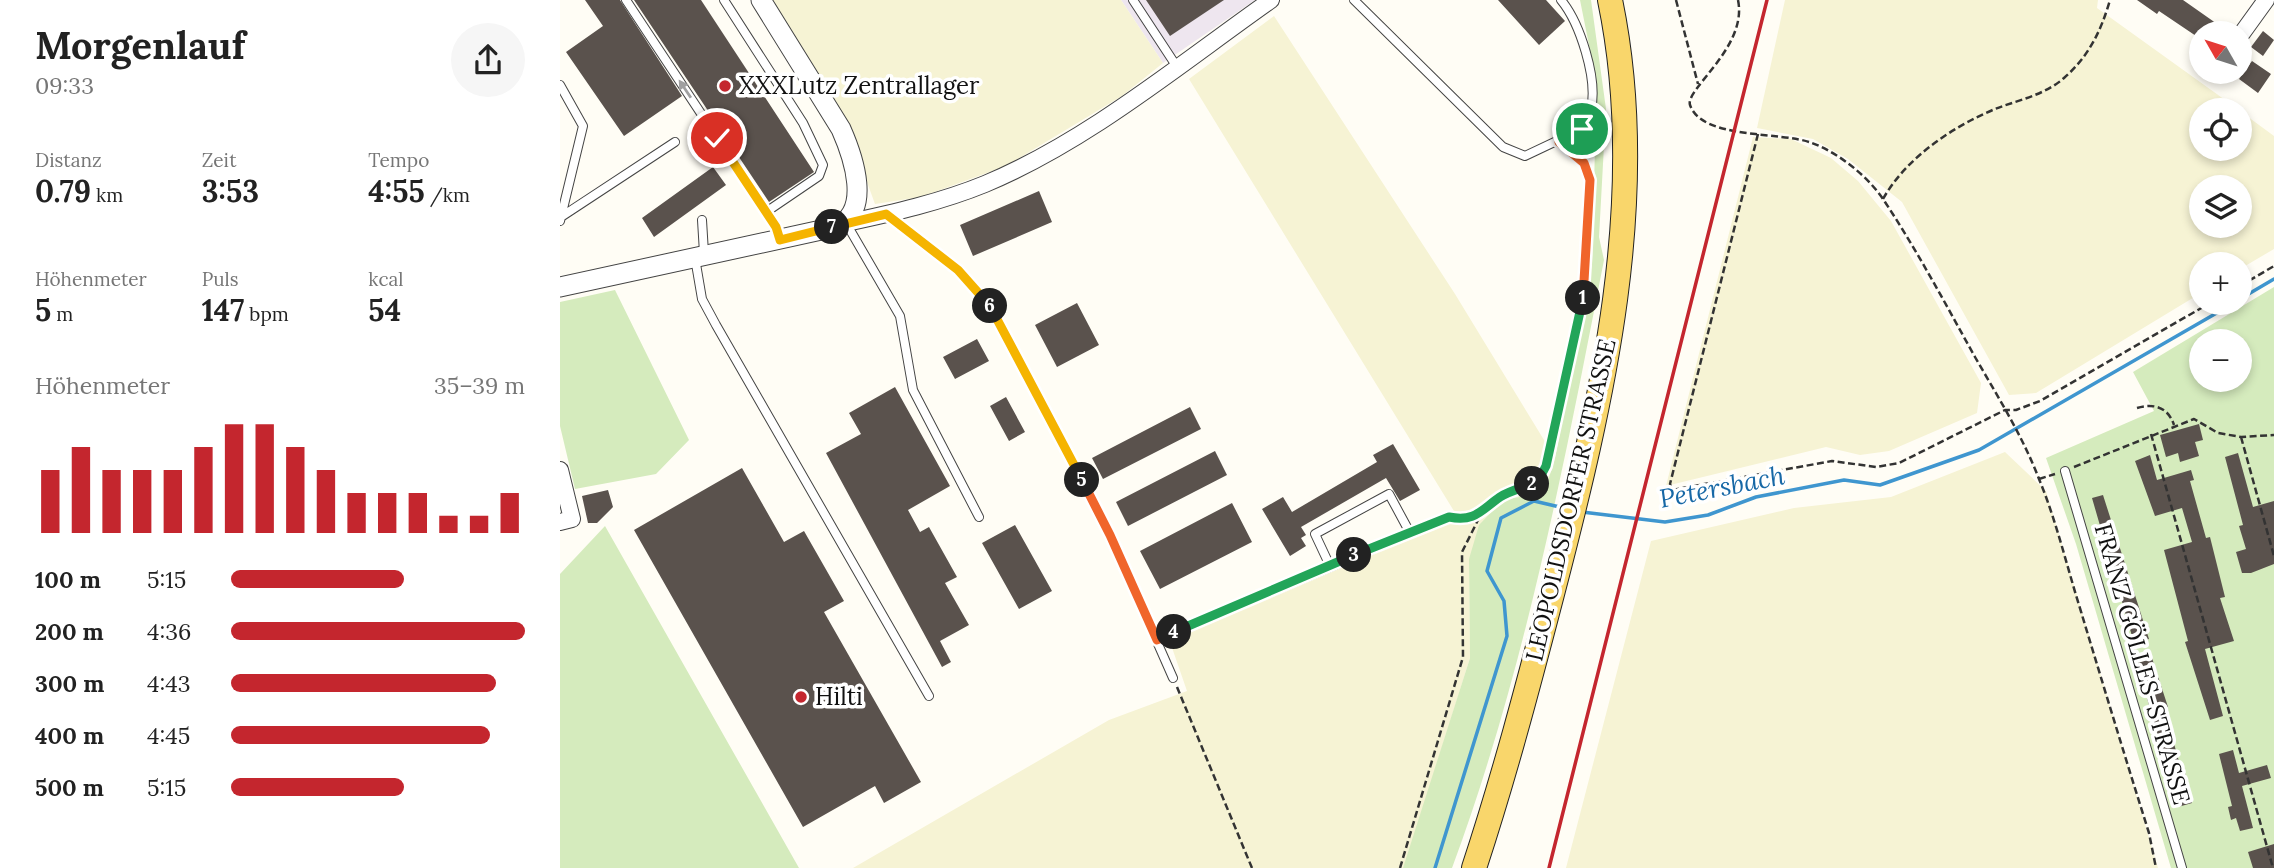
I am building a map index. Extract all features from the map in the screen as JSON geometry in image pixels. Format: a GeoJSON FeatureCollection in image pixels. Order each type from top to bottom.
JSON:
{"type":"FeatureCollection","features":[{"type":"Feature","properties":{"kind":"main road","name":"LEOPOLDSDORFER STRASSE"},"geometry":{"type":"LineString","coordinates":[[1474,868],[1507,769],[1567,537],[1602,376],[1620,256],[1627,151],[1620,46],[1610,0]]}},
{"type":"Feature","properties":{"kind":"street"},"geometry":{"type":"LineString","coordinates":[[761,0],[824,99],[851,151],[857,201],[846,223]]}},
{"type":"Feature","properties":{"kind":"street"},"geometry":{"type":"LineString","coordinates":[[560,287],[780,240],[886,214],[985,184],[1091,125],[1271,0]]}},
{"type":"Feature","properties":{"kind":"street"},"geometry":{"type":"LineString","coordinates":[[2251,21],[2266,0]]}},
{"type":"Feature","properties":{"kind":"street"},"geometry":{"type":"LineString","coordinates":[[560,470],[572,519],[560,522]]}},
{"type":"Feature","properties":{"kind":"lane"},"geometry":{"type":"LineString","coordinates":[[626,0],[765,209],[780,240]]}},
{"type":"Feature","properties":{"kind":"lane"},"geometry":{"type":"LineString","coordinates":[[724,0],[803,123],[823,165],[819,176],[765,209]]}},
{"type":"Feature","properties":{"kind":"lane"},"geometry":{"type":"LineString","coordinates":[[1133,0],[1177,66]]}},
{"type":"Feature","properties":{"kind":"lane"},"geometry":{"type":"LineString","coordinates":[[1354,0],[1503,147],[1525,156],[1582,129],[1592,108],[1589,60],[1568,8],[1561,0]]}},
{"type":"Feature","properties":{"kind":"lane"},"geometry":{"type":"LineString","coordinates":[[560,85],[583,125],[560,218]]}},
{"type":"Feature","properties":{"kind":"lane"},"geometry":{"type":"LineString","coordinates":[[560,218],[675,142]]}},
{"type":"Feature","properties":{"kind":"lane"},"geometry":{"type":"LineString","coordinates":[[886,214],[958,270],[986,299],[1110,535],[1173,678]]}},
{"type":"Feature","properties":{"kind":"lane"},"geometry":{"type":"LineString","coordinates":[[702,220],[699,257],[702,299],[929,696]]}},
{"type":"Feature","properties":{"kind":"lane"},"geometry":{"type":"LineString","coordinates":[[846,223],[900,316],[914,390],[979,517]]}},
{"type":"Feature","properties":{"kind":"lane","name":"FRANZ GÖLLES-STRASSE"},"geometry":{"type":"LineString","coordinates":[[2065,471],[2182,868]]}},
{"type":"Feature","properties":{"kind":"lane"},"geometry":{"type":"LineString","coordinates":[[1329,566],[1315,534],[1389,494],[1409,531]]}},
{"type":"Feature","properties":{"kind":"lane"},"geometry":{"type":"LineString","coordinates":[[1157,640],[1409,531],[1449,517]]}},
{"type":"Feature","properties":{"kind":"path"},"geometry":{"type":"LineString","coordinates":[[1676,0],[1698,84]]}},
{"type":"Feature","properties":{"kind":"path"},"geometry":{"type":"LineString","coordinates":[[1738,0],[1741,10],[1733,38],[1712,74],[1698,84],[1690,104],[1699,118],[1711,126],[1793,137],[1814,143],[1848,163],[1883,199],[2005,410],[2039,479],[2145,820],[2157,868]]}},
{"type":"Feature","properties":{"kind":"path"},"geometry":{"type":"LineString","coordinates":[[1883,199],[1903,170],[1968,122],[2043,92],[2063,80],[2091,48],[2102,30],[2110,0]]}},
{"type":"Feature","properties":{"kind":"path"},"geometry":{"type":"LineString","coordinates":[[1759,133],[1670,484],[1672,490],[1832,461],[1876,467],[1899,463],[2005,410],[2016,410],[2040,401],[2189,315]]}},
{"type":"Feature","properties":{"kind":"path"},"geometry":{"type":"LineString","coordinates":[[1400,868],[1463,657],[1462,552],[1480,516],[1501,496],[1538,481],[1546,466],[1576,332],[1585,284],[1590,180],[1584,163],[1559,142]]}},
{"type":"Feature","properties":{"kind":"path"},"geometry":{"type":"LineString","coordinates":[[2252,279],[2274,265]]}},
{"type":"Feature","properties":{"kind":"path"},"geometry":{"type":"LineString","coordinates":[[2137,408],[2160,406],[2168,412],[2174,425]]}},
{"type":"Feature","properties":{"kind":"path"},"geometry":{"type":"LineString","coordinates":[[2039,479],[2193,419],[2218,433],[2241,437],[2274,435]]}},
{"type":"Feature","properties":{"kind":"path"},"geometry":{"type":"LineString","coordinates":[[2151,434],[2273,868]]}},
{"type":"Feature","properties":{"kind":"path"},"geometry":{"type":"LineString","coordinates":[[2241,437],[2274,556]]}},
{"type":"Feature","properties":{"kind":"path"},"geometry":{"type":"LineString","coordinates":[[1449,517],[1464,520],[1480,516]]}},
{"type":"Feature","properties":{"kind":"path"},"geometry":{"type":"LineString","coordinates":[[1173,678],[1252,868]]}},
{"type":"Feature","properties":{"kind":"shaded area"},"geometry":{"type":"Polygon","coordinates":[[[770,0],[1121,0],[1163,63],[1122,96],[1006,166],[921,197],[875,204],[843,116],[770,0]]]}},
{"type":"Feature","properties":{"kind":"shaded area"},"geometry":{"type":"Polygon","coordinates":[[[1121,0],[1255,0],[1163,63],[1121,0]]]}},
{"type":"Feature","properties":{"kind":"shaded area"},"geometry":{"type":"Polygon","coordinates":[[[1785,0],[2098,0],[2097,8],[2189,74],[2189,84],[2203,84],[2222,98],[2189,98],[2189,161],[2252,161],[2252,120],[2274,136],[2274,249],[2252,262],[2252,252],[2189,252],[2189,300],[2036,393],[2009,395],[1902,202],[1848,159],[1813,139],[1757,128],[1785,0]]]}},
{"type":"Feature","properties":{"kind":"shaded area"},"geometry":{"type":"Polygon","coordinates":[[[1274,16],[1455,294],[1555,458],[1544,494],[1504,499],[1469,559],[1470,658],[1406,862],[1403,868],[853,868],[1109,720],[1187,691],[1169,639],[1457,516],[1189,79],[1274,16]]]}},
{"type":"Feature","properties":{"kind":"shaded area"},"geometry":{"type":"Polygon","coordinates":[[[1753,137],[1791,139],[1831,158],[1858,181],[1891,221],[1981,383],[1977,413],[1889,451],[1860,455],[1826,447],[1666,486],[1753,137]]]}},
{"type":"Feature","properties":{"kind":"shaded area"},"geometry":{"type":"Polygon","coordinates":[[[2005,452],[2046,491],[2158,868],[1566,868],[1651,541],[1794,508],[1891,497],[2005,452]]]}},
{"type":"Feature","properties":{"kind":"green space"},"geometry":{"type":"Polygon","coordinates":[[[1580,0],[1591,0],[1606,109],[1599,237],[1604,260],[1574,414],[1522,643],[1478,794],[1452,868],[1403,868],[1470,658],[1469,559],[1479,525],[1504,499],[1544,494],[1555,458],[1592,264],[1596,108],[1589,45],[1580,0]]]}},
{"type":"Feature","properties":{"kind":"green space"},"geometry":{"type":"Polygon","coordinates":[[[2274,287],[2274,868],[2171,868],[2076,544],[2046,458],[2154,411],[2133,372],[2189,338],[2189,392],[2252,392],[2252,329],[2204,329],[2228,315],[2252,315],[2252,300],[2274,287]]]}},
{"type":"Feature","properties":{"kind":"green space"},"geometry":{"type":"Polygon","coordinates":[[[615,290],[689,440],[656,474],[575,489],[560,426],[560,302],[615,290]]]}},
{"type":"Feature","properties":{"kind":"green space"},"geometry":{"type":"Polygon","coordinates":[[[605,526],[799,868],[560,868],[560,574],[605,526]]]}},
{"type":"Feature","properties":{"kind":"building"},"geometry":{"type":"Polygon","coordinates":[[[585,0],[620,0],[682,96],[624,136],[566,52],[603,26],[585,0]]]}},
{"type":"Feature","properties":{"kind":"building","name":"XXXLutz Zentrallager"},"geometry":{"type":"Polygon","coordinates":[[[634,0],[701,0],[814,172],[769,202],[634,0]]]}},
{"type":"Feature","properties":{"kind":"building"},"geometry":{"type":"Polygon","coordinates":[[[1146,0],[1224,0],[1170,36],[1146,0]]]}},
{"type":"Feature","properties":{"kind":"building"},"geometry":{"type":"Polygon","coordinates":[[[1498,0],[1546,0],[1565,21],[1539,45],[1498,0]]]}},
{"type":"Feature","properties":{"kind":"building"},"geometry":{"type":"Polygon","coordinates":[[[2137,0],[2183,0],[2213,21],[2189,21],[2189,31],[2159,11],[2157,14],[2137,0]]]}},
{"type":"Feature","properties":{"kind":"building"},"geometry":{"type":"Polygon","coordinates":[[[2263,31],[2274,40],[2263,56],[2252,46],[2263,31]]]}},
{"type":"Feature","properties":{"kind":"building"},"geometry":{"type":"Polygon","coordinates":[[[2252,61],[2271,74],[2258,93],[2246,84],[2252,84],[2252,61]]]}},
{"type":"Feature","properties":{"kind":"building"},"geometry":{"type":"Polygon","coordinates":[[[713,167],[726,185],[654,237],[642,218],[713,167]]]}},
{"type":"Feature","properties":{"kind":"building"},"geometry":{"type":"Polygon","coordinates":[[[1039,191],[1052,222],[973,256],[960,225],[1039,191]]]}},
{"type":"Feature","properties":{"kind":"building"},"geometry":{"type":"Polygon","coordinates":[[[1077,303],[1099,345],[1057,367],[1035,325],[1077,303]]]}},
{"type":"Feature","properties":{"kind":"building"},"geometry":{"type":"Polygon","coordinates":[[[977,339],[989,361],[955,379],[943,357],[977,339]]]}},
{"type":"Feature","properties":{"kind":"building"},"geometry":{"type":"Polygon","coordinates":[[[895,387],[950,486],[908,510],[920,532],[929,527],[957,577],[945,583],[969,625],[940,641],[951,662],[942,667],[826,453],[861,434],[849,413],[895,387]]]}},
{"type":"Feature","properties":{"kind":"building"},"geometry":{"type":"Polygon","coordinates":[[[1006,397],[1025,432],[1009,441],[990,406],[1006,397]]]}},
{"type":"Feature","properties":{"kind":"building"},"geometry":{"type":"Polygon","coordinates":[[[1190,407],[1201,429],[1103,479],[1092,458],[1190,407]]]}},
{"type":"Feature","properties":{"kind":"building"},"geometry":{"type":"Polygon","coordinates":[[[2199,424],[2203,440],[2195,442],[2199,456],[2180,462],[2178,453],[2166,457],[2160,435],[2199,424]]]}},
{"type":"Feature","properties":{"kind":"building"},"geometry":{"type":"Polygon","coordinates":[[[1393,444],[1420,490],[1400,501],[1386,478],[1301,527],[1306,535],[1301,538],[1306,546],[1290,556],[1262,509],[1283,497],[1292,512],[1377,462],[1373,455],[1393,444]]]}},
{"type":"Feature","properties":{"kind":"building"},"geometry":{"type":"Polygon","coordinates":[[[1215,451],[1227,475],[1128,526],[1116,502],[1215,451]]]}},
{"type":"Feature","properties":{"kind":"building"},"geometry":{"type":"Polygon","coordinates":[[[2238,453],[2253,507],[2274,501],[2274,564],[2251,573],[2242,573],[2236,552],[2246,549],[2239,526],[2243,525],[2225,457],[2238,453]]]}},
{"type":"Feature","properties":{"kind":"building"},"geometry":{"type":"Polygon","coordinates":[[[2150,455],[2157,480],[2191,470],[2194,480],[2190,481],[2206,538],[2210,537],[2225,597],[2220,598],[2234,641],[2205,649],[2223,716],[2210,720],[2185,642],[2188,641],[2164,550],[2192,542],[2182,508],[2155,516],[2135,461],[2150,455]]]}},
{"type":"Feature","properties":{"kind":"building","name":"Hilti"},"geometry":{"type":"Polygon","coordinates":[[[742,468],[784,542],[804,531],[844,601],[824,612],[921,782],[884,803],[875,786],[803,827],[634,530],[742,468]]]}},
{"type":"Feature","properties":{"kind":"building"},"geometry":{"type":"Polygon","coordinates":[[[608,490],[613,507],[597,523],[588,523],[582,496],[608,490]]]}},
{"type":"Feature","properties":{"kind":"building"},"geometry":{"type":"Polygon","coordinates":[[[2103,495],[2149,639],[2134,643],[2092,498],[2103,495]]]}},
{"type":"Feature","properties":{"kind":"building"},"geometry":{"type":"Polygon","coordinates":[[[1232,503],[1252,542],[1160,589],[1140,551],[1232,503]]]}},
{"type":"Feature","properties":{"kind":"building"},"geometry":{"type":"Polygon","coordinates":[[[1015,525],[1052,591],[1019,609],[982,543],[1015,525]]]}},
{"type":"Feature","properties":{"kind":"building"},"geometry":{"type":"Polygon","coordinates":[[[2152,658],[2168,707],[2164,708],[2180,765],[2183,764],[2192,803],[2178,807],[2137,663],[2152,658]]]}},
{"type":"Feature","properties":{"kind":"building"},"geometry":{"type":"Polygon","coordinates":[[[2233,750],[2239,773],[2267,765],[2271,778],[2242,786],[2253,828],[2240,831],[2236,818],[2231,820],[2228,807],[2232,806],[2219,754],[2233,750]]]}},
{"type":"Feature","properties":{"kind":"building"},"geometry":{"type":"Polygon","coordinates":[[[2274,844],[2274,868],[2253,868],[2248,852],[2274,844]]]}},
{"type":"Feature","properties":{"kind":"waterway","name":"Petersbach"},"geometry":{"type":"LineString","coordinates":[[2252,292],[2274,279]]}},
{"type":"Feature","properties":{"kind":"waterway","name":"Petersbach"},"geometry":{"type":"LineString","coordinates":[[1582,512],[1665,522],[1708,515],[1756,497],[1844,480],[1880,485],[1979,450],[2213,315]]}},
{"type":"Feature","properties":{"kind":"waterway","name":"Petersbach"},"geometry":{"type":"LineString","coordinates":[[1435,868],[1507,636],[1504,601],[1487,571],[1501,518],[1534,501],[1564,508]]}},
{"type":"Feature","properties":{"kind":"railway"},"geometry":{"type":"LineString","coordinates":[[1549,868],[1767,0]]}},
{"type":"Feature","properties":{"kind":"place","name":"XXXLutz Zentrallager"},"geometry":{"type":"Point","coordinates":[725,86]}},
{"type":"Feature","properties":{"kind":"place","name":"Hilti"},"geometry":{"type":"Point","coordinates":[801,697]}},
{"type":"Feature","properties":{"kind":"route"},"geometry":{"type":"LineString","coordinates":[[717,138],[776,227],[780,240],[886,214],[958,270],[986,299],[1110,535],[1157,640],[1409,531],[1449,517],[1464,520],[1480,516],[1501,496],[1538,481],[1546,466],[1585,284],[1590,180],[1584,163],[1559,142],[1582,129]]}}]}
